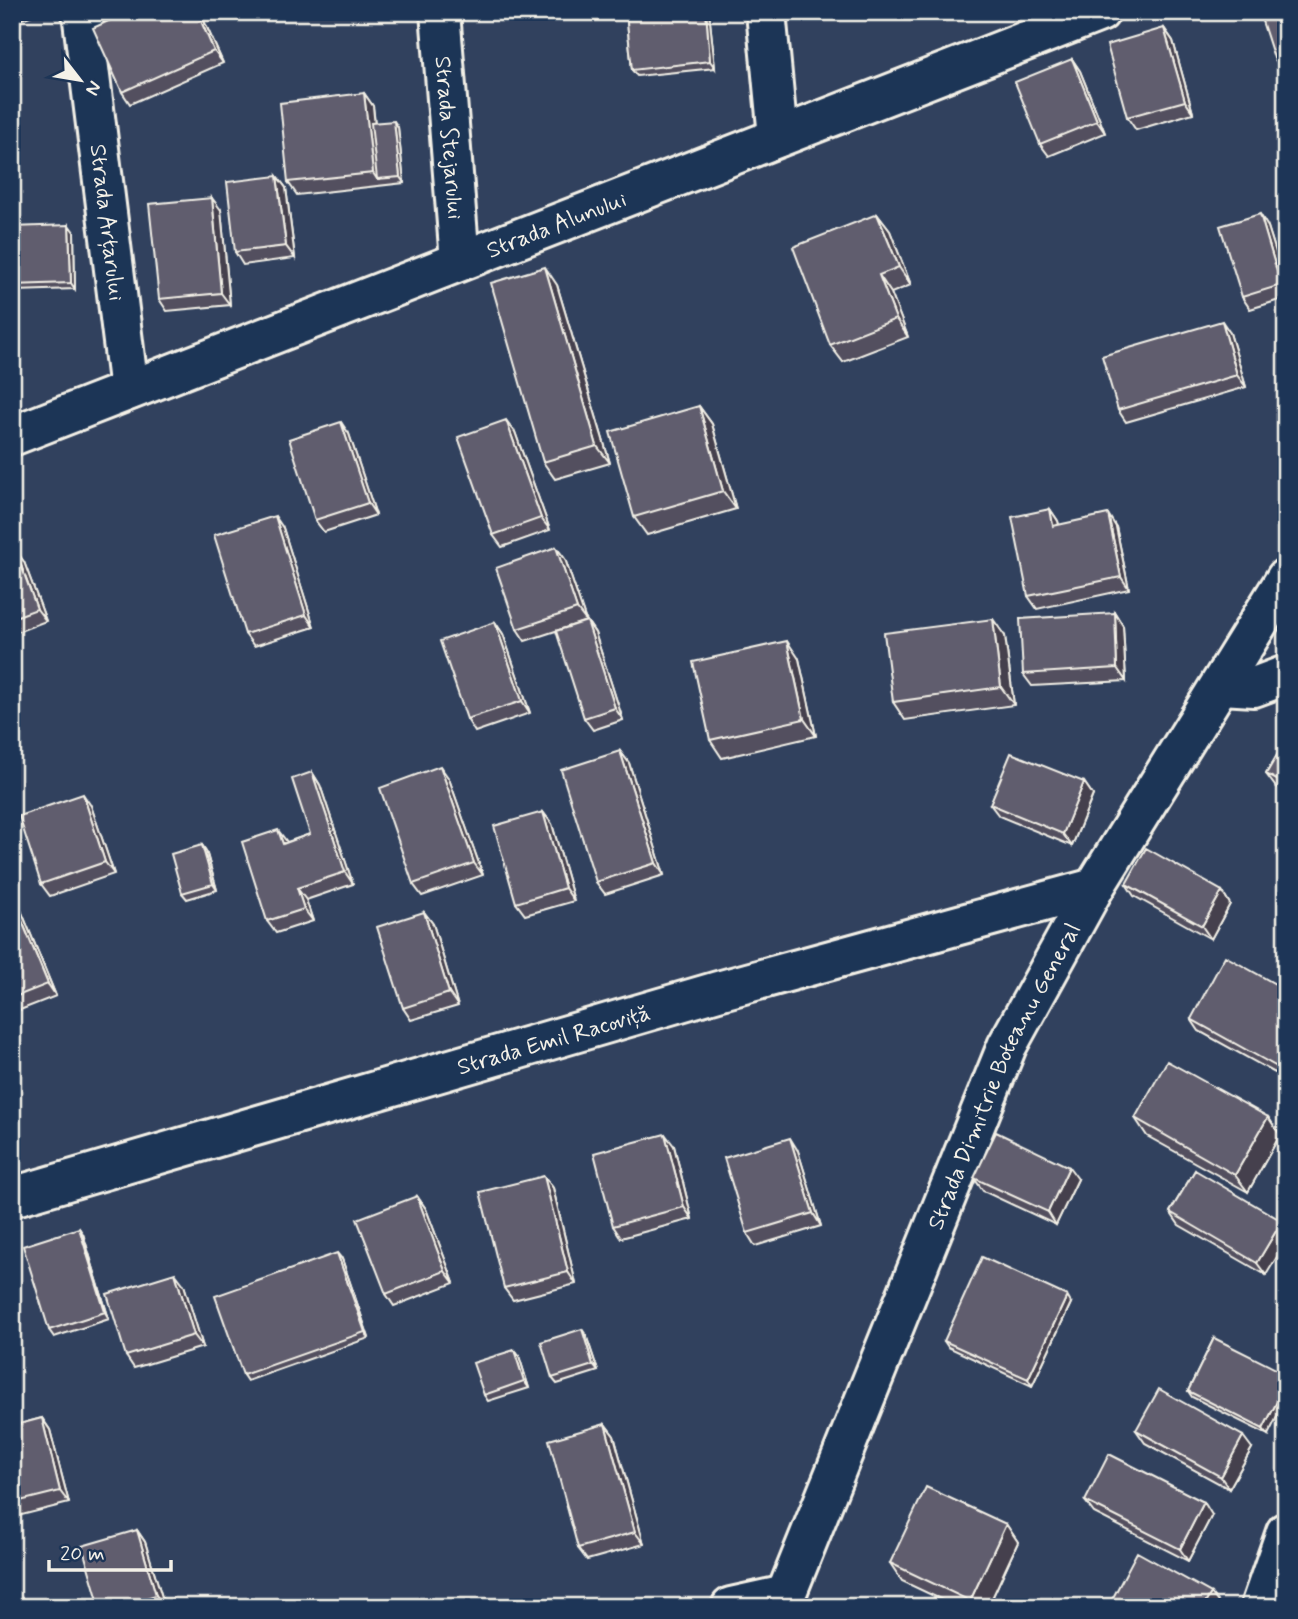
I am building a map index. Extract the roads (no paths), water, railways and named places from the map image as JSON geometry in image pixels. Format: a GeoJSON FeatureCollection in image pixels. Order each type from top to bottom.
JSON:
{"type":"FeatureCollection","features":[{"type":"Feature","properties":{"kind":"street","name":"Strada Arțarului"},"geometry":{"type":"LineString","coordinates":[[82,12],[129,390]]}},
{"type":"Feature","properties":{"kind":"street","name":"Strada Stejarului"},"geometry":{"type":"LineString","coordinates":[[440,12],[460,261]]}},
{"type":"Feature","properties":{"kind":"street"},"geometry":{"type":"LineString","coordinates":[[766,12],[778,137]]}},
{"type":"Feature","properties":{"kind":"street","name":"Strada Alunului"},"geometry":{"type":"LineString","coordinates":[[12,436],[1098,12]]}},
{"type":"Feature","properties":{"kind":"street","name":"Strada Dimitrie Boteanu General"},"geometry":{"type":"LineString","coordinates":[[783,1601],[1007,1046],[1094,888],[1286,578]]}},
{"type":"Feature","properties":{"kind":"street"},"geometry":{"type":"LineString","coordinates":[[1222,685],[1254,687],[1286,675]]}},
{"type":"Feature","properties":{"kind":"street","name":"Strada Emil Racoviță"},"geometry":{"type":"LineString","coordinates":[[12,1198],[718,991],[1094,888]]}},
{"type":"Feature","properties":{"kind":"street"},"geometry":{"type":"LineString","coordinates":[[1260,1607],[1286,1532]]}},
{"type":"Feature","properties":{"kind":"street"},"geometry":{"type":"LineString","coordinates":[[731,1607],[783,1601]]}}]}
